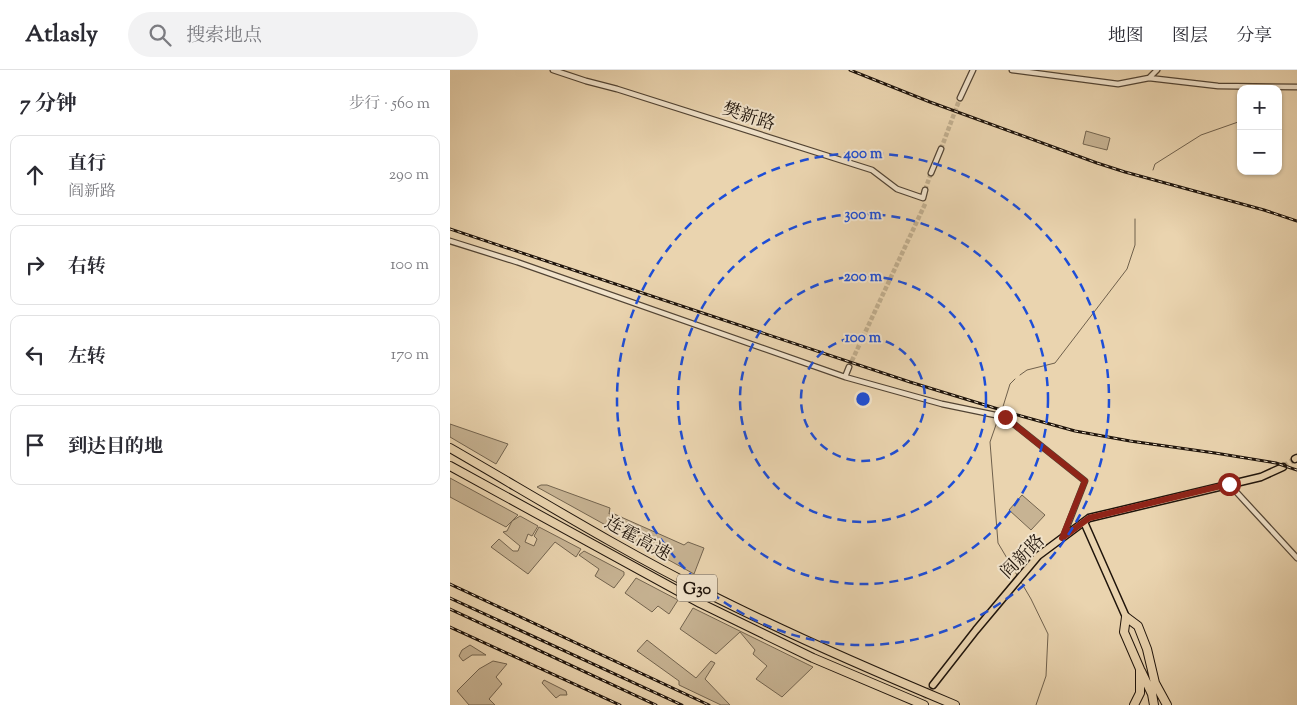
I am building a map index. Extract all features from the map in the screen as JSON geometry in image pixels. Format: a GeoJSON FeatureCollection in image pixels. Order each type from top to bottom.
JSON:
{"type":"FeatureCollection","features":[{"type":"Feature","properties":{"kind":"highway","name":"连霍高速"},"geometry":{"type":"LineString","coordinates":[[450,448],[706,593],[871,669],[955,705]]}},
{"type":"Feature","properties":{"kind":"highway","name":"连霍高速"},"geometry":{"type":"LineString","coordinates":[[450,466],[700,603],[813,658],[924,705]]}},
{"type":"Feature","properties":{"kind":"highway"},"geometry":{"type":"LineString","coordinates":[[1154,705],[1152,694],[1124,632],[1126,617],[1138,626],[1148,649],[1162,705]]}},
{"type":"Feature","properties":{"kind":"highway"},"geometry":{"type":"LineString","coordinates":[[1134,705],[1140,693],[1140,669]]}},
{"type":"Feature","properties":{"kind":"highway"},"geometry":{"type":"LineString","coordinates":[[1155,683],[1167,705]]}},
{"type":"Feature","properties":{"kind":"highway"},"geometry":{"type":"LineString","coordinates":[[876,684],[913,705]]}},
{"type":"Feature","properties":{"kind":"main road","name":"阎新路"},"geometry":{"type":"LineString","coordinates":[[932,685],[1038,556],[1089,518],[1261,476],[1283,467]]}},
{"type":"Feature","properties":{"kind":"main road"},"geometry":{"type":"LineString","coordinates":[[1084,522],[1126,617]]}},
{"type":"Feature","properties":{"kind":"street","name":"樊新路"},"geometry":{"type":"LineString","coordinates":[[553,70],[872,170],[898,189],[924,200],[925,190]]}},
{"type":"Feature","properties":{"kind":"street"},"geometry":{"type":"LineString","coordinates":[[960,98],[973,70]]}},
{"type":"Feature","properties":{"kind":"street"},"geometry":{"type":"LineString","coordinates":[[1012,70],[1118,84],[1149,78],[1218,86],[1297,86]]}},
{"type":"Feature","properties":{"kind":"street"},"geometry":{"type":"LineString","coordinates":[[1149,78],[1157,70]]}},
{"type":"Feature","properties":{"kind":"street"},"geometry":{"type":"LineString","coordinates":[[930,173],[941,149]]}},
{"type":"Feature","properties":{"kind":"street"},"geometry":{"type":"LineString","coordinates":[[450,241],[517,262],[845,376],[942,404],[1005,417],[1085,481],[1062,538]]}},
{"type":"Feature","properties":{"kind":"street"},"geometry":{"type":"LineString","coordinates":[[845,376],[849,367]]}},
{"type":"Feature","properties":{"kind":"street"},"geometry":{"type":"LineString","coordinates":[[1229,484],[1297,558]]}},
{"type":"Feature","properties":{"kind":"shaded area"},"geometry":{"type":"Polygon","coordinates":[[[1086,131],[1110,138],[1107,150],[1083,144],[1086,131]]]}},
{"type":"Feature","properties":{"kind":"shaded area"},"geometry":{"type":"Polygon","coordinates":[[[450,424],[508,444],[496,464],[450,437],[450,424]]]}},
{"type":"Feature","properties":{"kind":"shaded area"},"geometry":{"type":"Polygon","coordinates":[[[450,478],[518,515],[506,527],[450,497],[450,478]]]}},
{"type":"Feature","properties":{"kind":"shaded area"},"geometry":{"type":"Polygon","coordinates":[[[547,485],[610,508],[609,514],[612,513],[684,545],[688,542],[704,548],[694,574],[537,487],[547,485]]]}},
{"type":"Feature","properties":{"kind":"shaded area"},"geometry":{"type":"Polygon","coordinates":[[[1022,495],[1045,515],[1031,530],[1009,510],[1022,495]]]}},
{"type":"Feature","properties":{"kind":"shaded area"},"geometry":{"type":"Polygon","coordinates":[[[520,516],[538,526],[532,536],[528,534],[525,542],[534,546],[537,539],[534,536],[539,527],[581,549],[576,557],[555,542],[528,574],[491,547],[499,539],[513,551],[518,551],[520,546],[503,532],[507,531],[512,521],[520,516]]]}},
{"type":"Feature","properties":{"kind":"shaded area"},"geometry":{"type":"Polygon","coordinates":[[[584,551],[624,572],[624,575],[614,588],[595,576],[599,569],[579,555],[584,551]]]}},
{"type":"Feature","properties":{"kind":"shaded area"},"geometry":{"type":"Polygon","coordinates":[[[636,578],[678,600],[669,614],[658,606],[652,612],[625,593],[636,578]]]}},
{"type":"Feature","properties":{"kind":"shaded area"},"geometry":{"type":"Polygon","coordinates":[[[693,608],[813,667],[782,697],[756,679],[767,666],[753,654],[755,650],[740,632],[716,654],[680,629],[693,608]]]}},
{"type":"Feature","properties":{"kind":"shaded area"},"geometry":{"type":"Polygon","coordinates":[[[647,640],[696,678],[711,661],[715,663],[705,679],[730,705],[721,705],[679,685],[679,681],[637,651],[647,640]]]}},
{"type":"Feature","properties":{"kind":"shaded area"},"geometry":{"type":"Polygon","coordinates":[[[470,645],[486,655],[472,655],[463,661],[459,656],[462,650],[470,645]]]}},
{"type":"Feature","properties":{"kind":"shaded area"},"geometry":{"type":"Polygon","coordinates":[[[493,661],[507,664],[496,677],[502,684],[489,699],[495,705],[469,705],[457,691],[479,669],[493,661]]]}},
{"type":"Feature","properties":{"kind":"shaded area"},"geometry":{"type":"Polygon","coordinates":[[[544,680],[566,691],[567,695],[560,695],[556,698],[542,683],[544,680]]]}},
{"type":"Feature","properties":{"kind":"waterway"},"geometry":{"type":"LineString","coordinates":[[1153,170],[1155,164],[1201,135],[1237,122]]}},
{"type":"Feature","properties":{"kind":"waterway"},"geometry":{"type":"LineString","coordinates":[[1020,375],[1027,370],[1055,363],[1127,269],[1135,245],[1135,219]]}},
{"type":"Feature","properties":{"kind":"waterway"},"geometry":{"type":"LineString","coordinates":[[1001,413],[1010,384],[1015,379]]}},
{"type":"Feature","properties":{"kind":"waterway"},"geometry":{"type":"LineString","coordinates":[[998,419],[990,442],[998,543],[1017,575]]}},
{"type":"Feature","properties":{"kind":"waterway"},"geometry":{"type":"LineString","coordinates":[[1021,582],[1048,634],[1046,676],[1036,705]]}},
{"type":"Feature","properties":{"kind":"tunnel"},"geometry":{"type":"LineString","coordinates":[[941,149],[960,98]]}},
{"type":"Feature","properties":{"kind":"tunnel"},"geometry":{"type":"LineString","coordinates":[[925,190],[931,173]]}},
{"type":"Feature","properties":{"kind":"tunnel"},"geometry":{"type":"LineString","coordinates":[[849,367],[926,202]]}},
{"type":"Feature","properties":{"kind":"tunnel"},"geometry":{"type":"LineString","coordinates":[[1283,467],[1295,459]]}},
{"type":"Feature","properties":{"kind":"tunnel"},"geometry":{"type":"LineString","coordinates":[[918,705],[933,685]]}},
{"type":"Feature","properties":{"kind":"railway"},"geometry":{"type":"LineString","coordinates":[[850,70],[930,102],[1097,163],[1297,221]]}},
{"type":"Feature","properties":{"kind":"railway"},"geometry":{"type":"LineString","coordinates":[[450,229],[910,382],[1021,416],[1075,431],[1276,463],[1297,470]]}},
{"type":"Feature","properties":{"kind":"railway"},"geometry":{"type":"LineString","coordinates":[[450,584],[709,705]]}},
{"type":"Feature","properties":{"kind":"railway"},"geometry":{"type":"LineString","coordinates":[[450,598],[682,705]]}},
{"type":"Feature","properties":{"kind":"railway"},"geometry":{"type":"LineString","coordinates":[[450,609],[656,705]]}},
{"type":"Feature","properties":{"kind":"railway"},"geometry":{"type":"LineString","coordinates":[[450,627],[620,705]]}},
{"type":"Feature","properties":{"kind":"route"},"geometry":{"type":"LineString","coordinates":[[1005,417],[1085,481],[1062,538],[1089,518],[1229,484]]}}]}
